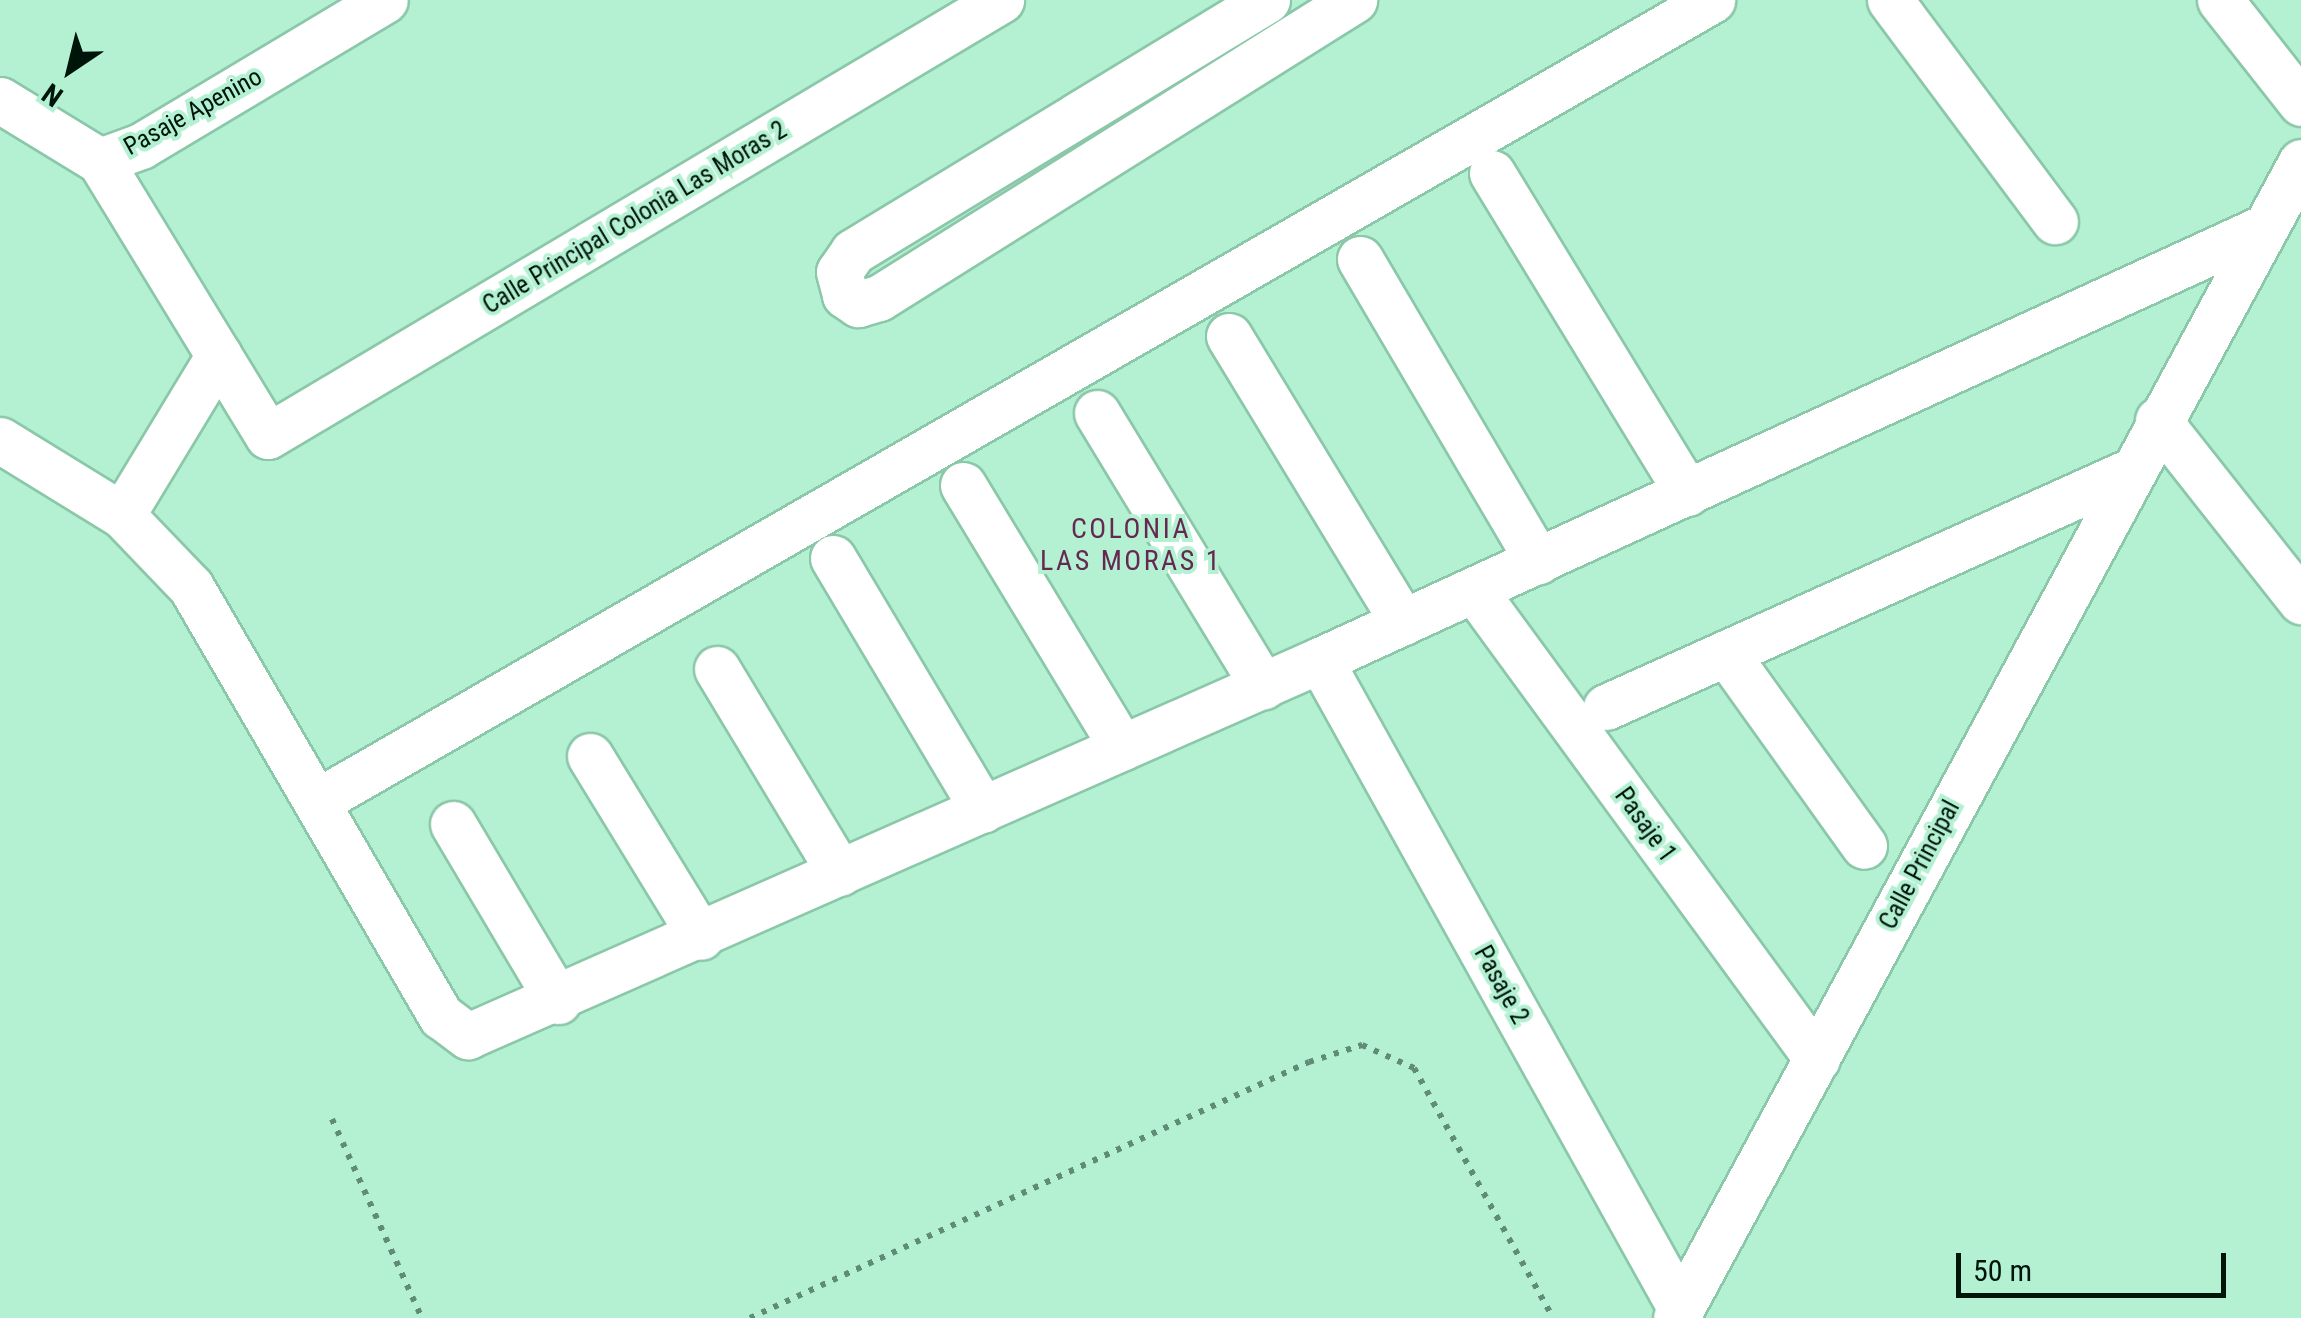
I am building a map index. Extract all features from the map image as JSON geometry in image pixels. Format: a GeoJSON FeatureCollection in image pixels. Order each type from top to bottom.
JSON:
{"type":"FeatureCollection","features":[{"type":"Feature","properties":{"kind":"street","name":"Pasaje Apenino"},"geometry":{"type":"LineString","coordinates":[[0,100],[100,161],[142,146],[385,0]]}},
{"type":"Feature","properties":{"kind":"street","name":"Calle Principal Colonia Las Moras 2"},"geometry":{"type":"LineString","coordinates":[[219,355],[268,436],[1001,0]]}},
{"type":"Feature","properties":{"kind":"street"},"geometry":{"type":"LineString","coordinates":[[1262,57],[1244,6],[853,252],[838,284],[858,304],[879,298],[1354,0]]}},
{"type":"Feature","properties":{"kind":"street"},"geometry":{"type":"LineString","coordinates":[[318,801],[1712,0]]}},
{"type":"Feature","properties":{"kind":"street"},"geometry":{"type":"LineString","coordinates":[[1890,0],[2056,221]]}},
{"type":"Feature","properties":{"kind":"street"},"geometry":{"type":"LineString","coordinates":[[2220,0],[2301,103]]}},
{"type":"Feature","properties":{"kind":"street"},"geometry":{"type":"LineString","coordinates":[[100,161],[219,355],[122,515]]}},
{"type":"Feature","properties":{"kind":"street","name":"Calle Principal"},"geometry":{"type":"LineString","coordinates":[[1678,1313],[2301,162]]}},
{"type":"Feature","properties":{"kind":"street"},"geometry":{"type":"LineString","coordinates":[[1492,173],[1687,492]]}},
{"type":"Feature","properties":{"kind":"street"},"geometry":{"type":"LineString","coordinates":[[0,440],[122,515],[191,587],[451,1029],[468,1036],[558,1001],[1263,686],[2266,227]]}},
{"type":"Feature","properties":{"kind":"street"},"geometry":{"type":"LineString","coordinates":[[1360,260],[1538,560]]}},
{"type":"Feature","properties":{"kind":"street"},"geometry":{"type":"LineString","coordinates":[[1230,336],[1403,622]]}},
{"type":"Feature","properties":{"kind":"street"},"geometry":{"type":"LineString","coordinates":[[1097,413],[1263,686]]}},
{"type":"Feature","properties":{"kind":"street"},"geometry":{"type":"LineString","coordinates":[[2158,420],[2301,602]]}},
{"type":"Feature","properties":{"kind":"street"},"geometry":{"type":"LineString","coordinates":[[1606,707],[2131,471]]}},
{"type":"Feature","properties":{"kind":"street"},"geometry":{"type":"LineString","coordinates":[[963,485],[1122,748]]}},
{"type":"Feature","properties":{"kind":"street"},"geometry":{"type":"LineString","coordinates":[[833,558],[983,810]]}},
{"type":"Feature","properties":{"kind":"street","name":"Pasaje 1"},"geometry":{"type":"LineString","coordinates":[[1474,590],[1817,1059]]}},
{"type":"Feature","properties":{"kind":"street"},"geometry":{"type":"LineString","coordinates":[[1726,653],[1864,846]]}},
{"type":"Feature","properties":{"kind":"street","name":"Pasaje 2"},"geometry":{"type":"LineString","coordinates":[[1320,660],[1678,1313]]}},
{"type":"Feature","properties":{"kind":"street"},"geometry":{"type":"LineString","coordinates":[[717,670],[840,873]]}},
{"type":"Feature","properties":{"kind":"street"},"geometry":{"type":"LineString","coordinates":[[590,756],[701,937]]}},
{"type":"Feature","properties":{"kind":"street"},"geometry":{"type":"LineString","coordinates":[[453,824],[558,1001]]}},
{"type":"Feature","properties":{"kind":"path"},"geometry":{"type":"LineString","coordinates":[[750,1318],[1308,1062],[1362,1045],[1414,1068],[1553,1318]]}},
{"type":"Feature","properties":{"kind":"path"},"geometry":{"type":"LineString","coordinates":[[332,1119],[422,1318]]}},
{"type":"Feature","properties":{"kind":"district","name":"COLONIA LAS MORAS 1"},"geometry":{"type":"Point","coordinates":[1131,545]}}]}
